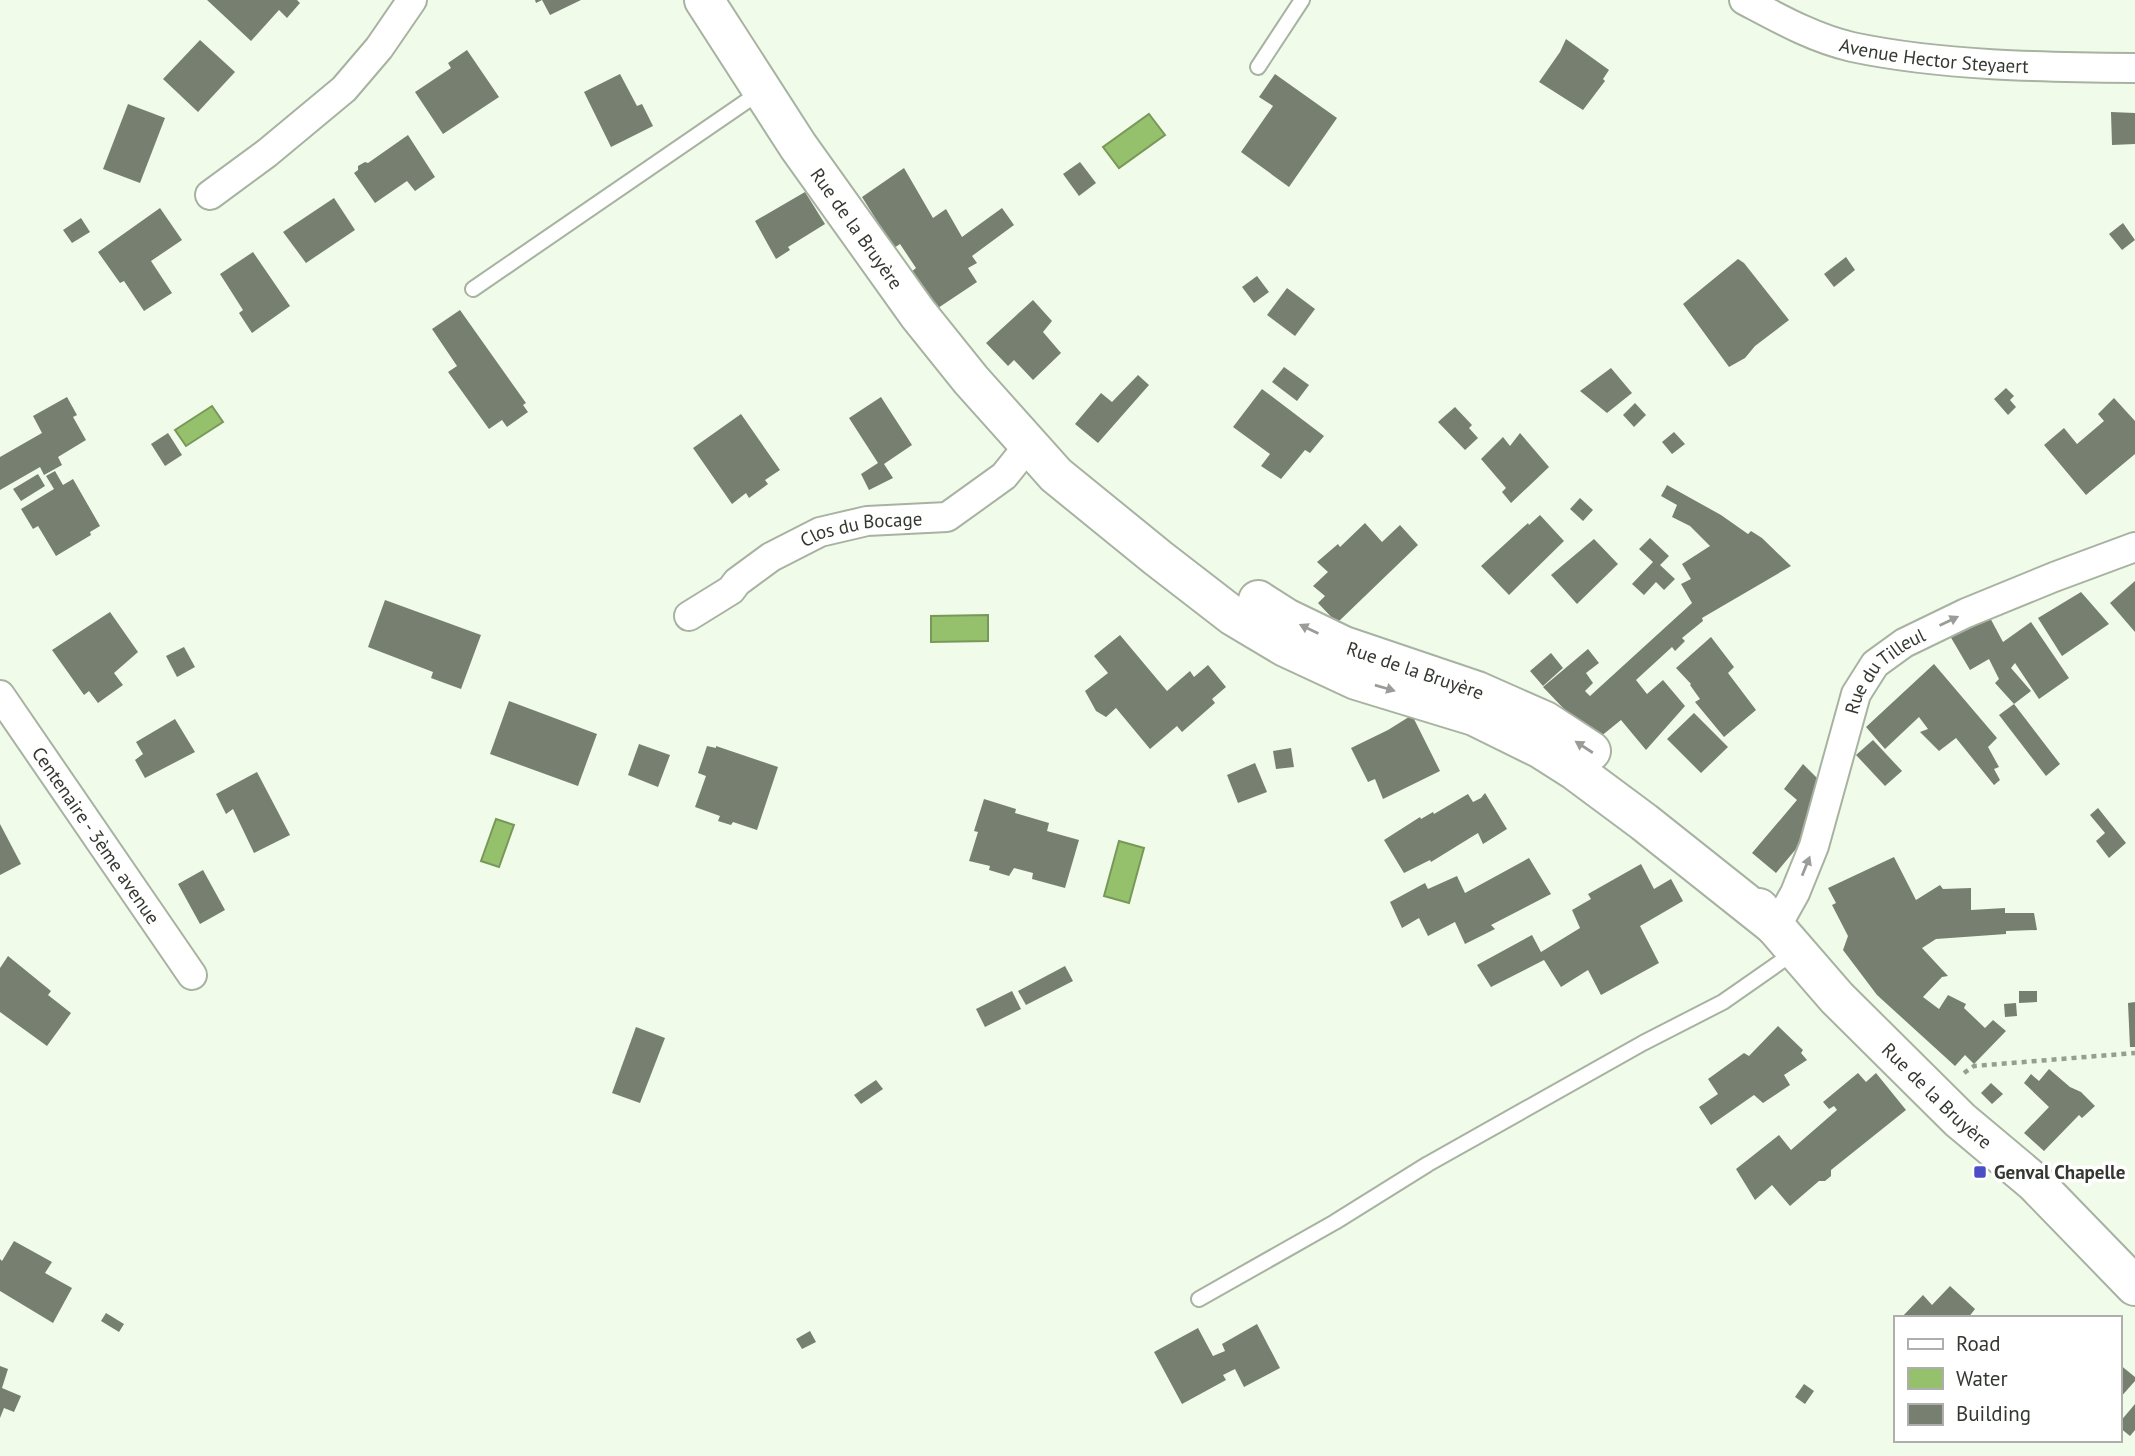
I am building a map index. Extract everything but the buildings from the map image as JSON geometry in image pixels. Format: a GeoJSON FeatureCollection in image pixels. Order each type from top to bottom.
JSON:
{"type":"FeatureCollection","features":[{"type":"Feature","properties":{"kind":"main road","name":"Rue de la Bruyère"},"geometry":{"type":"LineString","coordinates":[[704,0],[798,146],[918,314],[971,380],[1056,475],[1233,616],[1285,647],[1356,680],[1474,716],[1541,749],[1644,821],[1786,939],[1837,998],[1934,1094],[2035,1183],[2135,1286]]}},
{"type":"Feature","properties":{"kind":"street"},"geometry":{"type":"LineString","coordinates":[[210,195],[267,153],[344,89],[379,48],[412,0]]}},
{"type":"Feature","properties":{"kind":"street","name":"Avenue Hector Steyaert"},"geometry":{"type":"LineString","coordinates":[[1744,0],[1797,28],[1850,46],[1968,62],[2135,68]]}},
{"type":"Feature","properties":{"kind":"street","name":"Clos du Bocage"},"geometry":{"type":"LineString","coordinates":[[689,616],[731,590],[737,582],[771,557],[820,532],[867,521],[947,517],[1004,476],[1029,445]]}},
{"type":"Feature","properties":{"kind":"street","name":"Rue du Tilleul"},"geometry":{"type":"LineString","coordinates":[[1786,939],[1795,893],[1814,846],[1856,694],[1875,664],[1904,643],[1966,613],[2135,547]]}},
{"type":"Feature","properties":{"kind":"street","name":"Centenaire - 3ème avenue"},"geometry":{"type":"LineString","coordinates":[[0,695],[192,975]]}},
{"type":"Feature","properties":{"kind":"lane"},"geometry":{"type":"LineString","coordinates":[[1258,67],[1302,0]]}},
{"type":"Feature","properties":{"kind":"lane"},"geometry":{"type":"LineString","coordinates":[[473,289],[762,91]]}},
{"type":"Feature","properties":{"kind":"lane"},"geometry":{"type":"LineString","coordinates":[[1199,1299],[1452,1151],[1643,1043],[1723,1002],[1786,939]]}},
{"type":"Feature","properties":{"kind":"path"},"geometry":{"type":"LineString","coordinates":[[1934,1094],[1974,1066],[2135,1053]]}},
{"type":"Feature","properties":{"kind":"water"},"geometry":{"type":"Polygon","coordinates":[[[1149,114],[1165,135],[1119,168],[1103,147],[1149,114]]]}},
{"type":"Feature","properties":{"kind":"water"},"geometry":{"type":"Polygon","coordinates":[[[212,406],[223,422],[186,446],[175,430],[212,406]]]}},
{"type":"Feature","properties":{"kind":"water"},"geometry":{"type":"Polygon","coordinates":[[[988,615],[988,641],[931,642],[931,616],[988,615]]]}},
{"type":"Feature","properties":{"kind":"water"},"geometry":{"type":"Polygon","coordinates":[[[496,819],[514,825],[499,867],[481,861],[496,819]]]}},
{"type":"Feature","properties":{"kind":"water"},"geometry":{"type":"Polygon","coordinates":[[[1119,841],[1144,848],[1129,903],[1104,896],[1119,841]]]}},
{"type":"Feature","properties":{"kind":"place","name":"Genval Chapelle"},"geometry":{"type":"Point","coordinates":[1980,1172]}}]}
